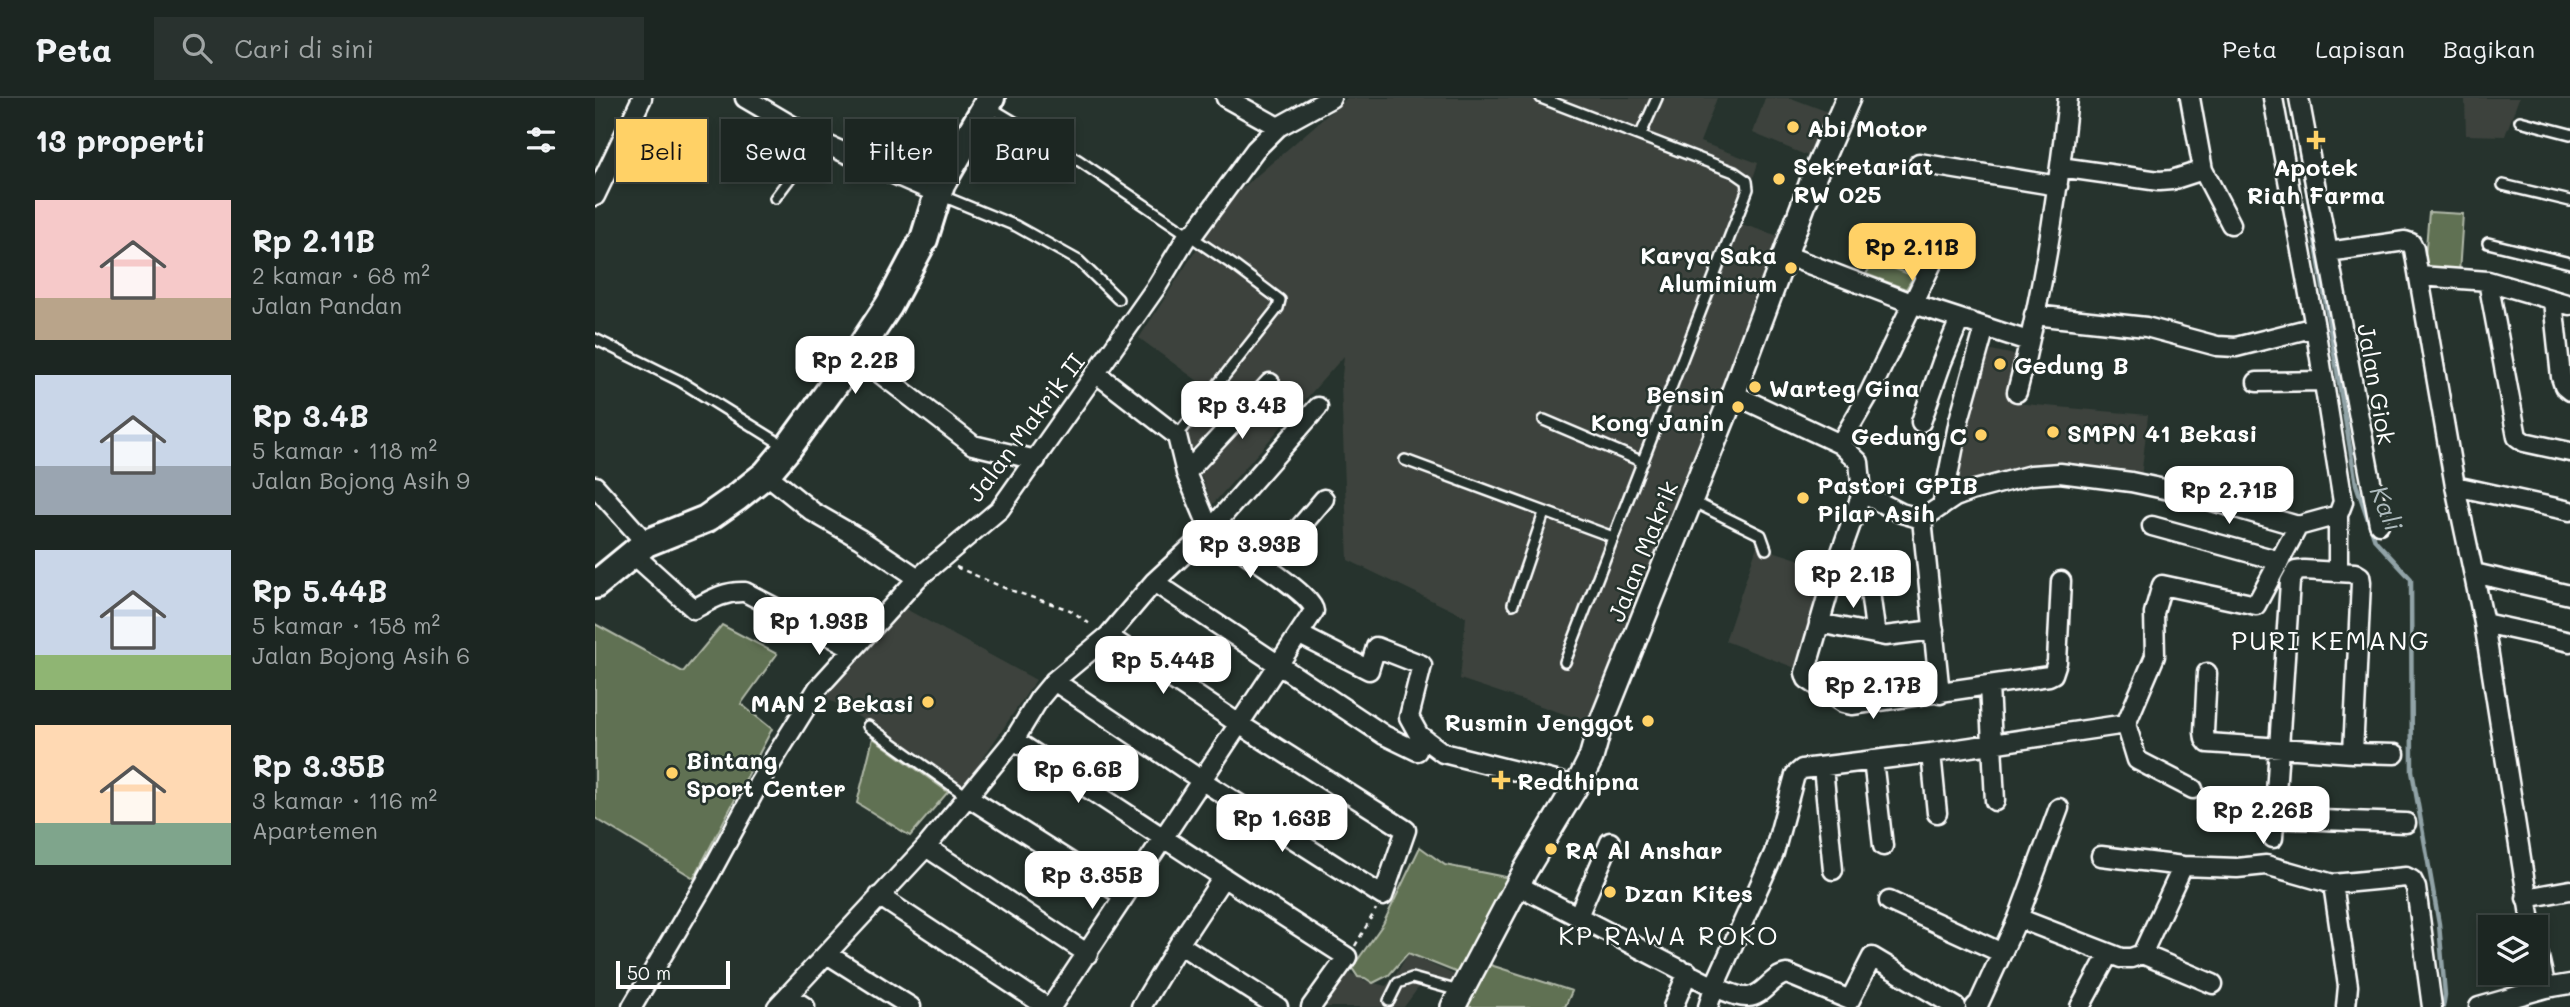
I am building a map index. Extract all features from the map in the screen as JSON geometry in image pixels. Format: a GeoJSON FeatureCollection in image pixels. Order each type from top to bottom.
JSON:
{"type":"FeatureCollection","features":[{"type":"Feature","properties":{"kind":"main road"},"geometry":{"type":"LineString","coordinates":[[595,585],[640,548],[706,519],[766,474],[788,448],[856,355],[889,304],[924,239],[941,184],[989,102]]}},
{"type":"Feature","properties":{"kind":"street"},"geometry":{"type":"LineString","coordinates":[[595,196],[642,98]]}},
{"type":"Feature","properties":{"kind":"street"},"geometry":{"type":"LineString","coordinates":[[745,98],[781,119]]}},
{"type":"Feature","properties":{"kind":"street"},"geometry":{"type":"LineString","coordinates":[[1226,98],[1278,127]]}},
{"type":"Feature","properties":{"kind":"street","name":"Jalan Makrik II"},"geometry":{"type":"LineString","coordinates":[[632,1007],[705,883],[765,773],[818,688],[918,578],[1000,509],[1072,405],[1097,374],[1188,235],[1195,232],[1255,150],[1278,127],[1331,98]]}},
{"type":"Feature","properties":{"kind":"street","name":"Jalan Makrik"},"geometry":{"type":"LineString","coordinates":[[1457,999],[1517,885],[1591,758],[1600,726],[1733,394],[1818,168],[1848,98]]}},
{"type":"Feature","properties":{"kind":"street"},"geometry":{"type":"LineString","coordinates":[[2017,392],[2058,186],[2068,98]]}},
{"type":"Feature","properties":{"kind":"street"},"geometry":{"type":"LineString","coordinates":[[2190,98],[2203,170],[2231,224]]}},
{"type":"Feature","properties":{"kind":"street"},"geometry":{"type":"LineString","coordinates":[[2273,98],[2315,327],[2343,502],[2338,515],[2338,572]]}},
{"type":"Feature","properties":{"kind":"street","name":"Jalan Giok"},"geometry":{"type":"LineString","coordinates":[[2299,98],[2379,524]]}},
{"type":"Feature","properties":{"kind":"street"},"geometry":{"type":"LineString","coordinates":[[831,147],[939,194]]}},
{"type":"Feature","properties":{"kind":"street"},"geometry":{"type":"LineString","coordinates":[[1919,163],[2058,186]]}},
{"type":"Feature","properties":{"kind":"street"},"geometry":{"type":"LineString","coordinates":[[2060,167],[2159,181],[2172,180],[2203,170]]}},
{"type":"Feature","properties":{"kind":"street"},"geometry":{"type":"LineString","coordinates":[[2328,252],[2405,241],[2411,243],[2414,249],[2455,486],[2484,623],[2529,915]]}},
{"type":"Feature","properties":{"kind":"street"},"geometry":{"type":"LineString","coordinates":[[1840,444],[1914,304],[1938,251]]}},
{"type":"Feature","properties":{"kind":"street"},"geometry":{"type":"LineString","coordinates":[[1786,255],[1914,304],[2028,341]]}},
{"type":"Feature","properties":{"kind":"street"},"geometry":{"type":"LineString","coordinates":[[2420,276],[2488,281],[2561,303],[2561,377],[2564,386],[2570,391]]}},
{"type":"Feature","properties":{"kind":"street"},"geometry":{"type":"LineString","coordinates":[[2488,281],[2517,437],[2524,442],[2570,452]]}},
{"type":"Feature","properties":{"kind":"street"},"geometry":{"type":"LineString","coordinates":[[2034,314],[2146,327],[2217,346],[2237,347],[2315,327]]}},
{"type":"Feature","properties":{"kind":"street"},"geometry":{"type":"LineString","coordinates":[[1921,422],[1942,362],[1961,319]]}},
{"type":"Feature","properties":{"kind":"street"},"geometry":{"type":"LineString","coordinates":[[1942,506],[1959,420],[1985,327]]}},
{"type":"Feature","properties":{"kind":"street"},"geometry":{"type":"LineString","coordinates":[[856,355],[973,444],[1036,460]]}},
{"type":"Feature","properties":{"kind":"street"},"geometry":{"type":"LineString","coordinates":[[879,896],[1049,1007],[1088,954],[1201,780],[1281,665],[1314,611],[1311,602],[1266,567],[1210,530],[1186,473],[1177,436],[1097,374]]}},
{"type":"Feature","properties":{"kind":"street"},"geometry":{"type":"LineString","coordinates":[[2257,383],[2324,381]]}},
{"type":"Feature","properties":{"kind":"street"},"geometry":{"type":"LineString","coordinates":[[1186,473],[1270,383]]}},
{"type":"Feature","properties":{"kind":"street"},"geometry":{"type":"LineString","coordinates":[[1733,394],[1840,444],[1859,462],[1862,493],[1837,563],[1806,667],[1807,679],[1843,703],[1852,705],[1940,694],[2053,674],[2057,662],[2061,581]]}},
{"type":"Feature","properties":{"kind":"street"},"geometry":{"type":"LineString","coordinates":[[805,1007],[782,1001],[926,847],[1014,740],[1054,681],[1108,636],[1154,582],[1210,530],[1318,407]]}},
{"type":"Feature","properties":{"kind":"street"},"geometry":{"type":"LineString","coordinates":[[1862,493],[1901,513],[1922,519],[1971,491],[2005,480],[2060,473],[2131,482],[2188,494],[2298,526],[2338,515]]}},
{"type":"Feature","properties":{"kind":"street"},"geometry":{"type":"LineString","coordinates":[[766,474],[813,512],[860,539],[918,578]]}},
{"type":"Feature","properties":{"kind":"street"},"geometry":{"type":"LineString","coordinates":[[595,485],[640,548],[694,609],[730,591],[745,592],[853,648]]}},
{"type":"Feature","properties":{"kind":"street"},"geometry":{"type":"LineString","coordinates":[[2455,486],[2570,511]]}},
{"type":"Feature","properties":{"kind":"street"},"geometry":{"type":"LineString","coordinates":[[1266,567],[1324,499]]}},
{"type":"Feature","properties":{"kind":"street"},"geometry":{"type":"LineString","coordinates":[[1922,519],[1940,694]]}},
{"type":"Feature","properties":{"kind":"street"},"geometry":{"type":"LineString","coordinates":[[2152,526],[2280,561]]}},
{"type":"Feature","properties":{"kind":"street"},"geometry":{"type":"LineString","coordinates":[[2193,789],[2137,760],[2126,724],[2155,656],[2154,613],[2162,585],[2256,605],[2298,526]]}},
{"type":"Feature","properties":{"kind":"street"},"geometry":{"type":"LineString","coordinates":[[1837,563],[1865,571],[1875,629],[1879,634]]}},
{"type":"Feature","properties":{"kind":"street"},"geometry":{"type":"LineString","coordinates":[[2273,838],[2290,582],[2296,571],[2355,573],[2360,576],[2353,754]]}},
{"type":"Feature","properties":{"kind":"street"},"geometry":{"type":"LineString","coordinates":[[2475,573],[2570,595]]}},
{"type":"Feature","properties":{"kind":"street"},"geometry":{"type":"LineString","coordinates":[[1154,582],[1384,735],[1417,751]]}},
{"type":"Feature","properties":{"kind":"street"},"geometry":{"type":"LineString","coordinates":[[1819,622],[1879,634],[1934,630]]}},
{"type":"Feature","properties":{"kind":"street"},"geometry":{"type":"LineString","coordinates":[[2484,623],[2570,642]]}},
{"type":"Feature","properties":{"kind":"street"},"geometry":{"type":"LineString","coordinates":[[1300,635],[1369,670],[1376,647],[1422,665],[1409,717],[1419,735],[1443,753],[1576,786]]}},
{"type":"Feature","properties":{"kind":"street"},"geometry":{"type":"LineString","coordinates":[[1054,681],[1201,780],[1383,895],[1406,830],[1239,724],[1108,636]]}},
{"type":"Feature","properties":{"kind":"street"},"geometry":{"type":"LineString","coordinates":[[2207,673],[2204,732],[2208,743],[2353,754],[2395,754]]}},
{"type":"Feature","properties":{"kind":"street"},"geometry":{"type":"LineString","coordinates":[[1989,687],[1994,801]]}},
{"type":"Feature","properties":{"kind":"street"},"geometry":{"type":"LineString","coordinates":[[1708,1007],[1714,987],[1774,853],[1795,775],[1802,769],[2126,724]]}},
{"type":"Feature","properties":{"kind":"street"},"geometry":{"type":"LineString","coordinates":[[1014,740],[1163,837],[1222,879],[1347,957],[1311,1007]]}},
{"type":"Feature","properties":{"kind":"street"},"geometry":{"type":"LineString","coordinates":[[1931,753],[1937,813]]}},
{"type":"Feature","properties":{"kind":"street"},"geometry":{"type":"LineString","coordinates":[[1873,761],[1883,846]]}},
{"type":"Feature","properties":{"kind":"street"},"geometry":{"type":"LineString","coordinates":[[1823,767],[1833,870]]}},
{"type":"Feature","properties":{"kind":"street"},"geometry":{"type":"LineString","coordinates":[[968,797],[1124,896]]}},
{"type":"Feature","properties":{"kind":"street"},"geometry":{"type":"LineString","coordinates":[[1975,1007],[2018,918],[2059,808]]}},
{"type":"Feature","properties":{"kind":"street"},"geometry":{"type":"LineString","coordinates":[[2239,817],[2406,823]]}},
{"type":"Feature","properties":{"kind":"street"},"geometry":{"type":"LineString","coordinates":[[1578,916],[1610,842]]}},
{"type":"Feature","properties":{"kind":"street"},"geometry":{"type":"LineString","coordinates":[[926,847],[1088,954]]}},
{"type":"Feature","properties":{"kind":"street"},"geometry":{"type":"LineString","coordinates":[[2101,856],[2183,866],[2237,868],[2266,865],[2333,884],[2406,877],[2412,880],[2416,888],[2432,1007]]}},
{"type":"Feature","properties":{"kind":"street"},"geometry":{"type":"LineString","coordinates":[[2142,954],[2183,866]]}},
{"type":"Feature","properties":{"kind":"street"},"geometry":{"type":"LineString","coordinates":[[1148,1005],[1179,944],[1222,879]]}},
{"type":"Feature","properties":{"kind":"street"},"geometry":{"type":"LineString","coordinates":[[2333,884],[2346,976],[2346,1007]]}},
{"type":"Feature","properties":{"kind":"street"},"geometry":{"type":"LineString","coordinates":[[1517,885],[1714,987],[1745,997],[1752,996],[1779,975],[1787,974],[1850,1000],[1872,957],[1956,1007]]}},
{"type":"Feature","properties":{"kind":"street"},"geometry":{"type":"LineString","coordinates":[[2526,898],[2570,890]]}},
{"type":"Feature","properties":{"kind":"street"},"geometry":{"type":"LineString","coordinates":[[1889,901],[2002,953]]}},
{"type":"Feature","properties":{"kind":"street"},"geometry":{"type":"LineString","coordinates":[[2018,918],[2108,955],[2131,958],[2142,954],[2213,984]]}},
{"type":"Feature","properties":{"kind":"street"},"geometry":{"type":"LineString","coordinates":[[1179,944],[1278,1007]]}},
{"type":"Feature","properties":{"kind":"street"},"geometry":{"type":"LineString","coordinates":[[827,954],[911,1007]]}},
{"type":"Feature","properties":{"kind":"street"},"geometry":{"type":"LineString","coordinates":[[2080,1007],[2108,955]]}},
{"type":"Feature","properties":{"kind":"street"},"geometry":{"type":"LineString","coordinates":[[1673,1007],[1688,972]]}},
{"type":"Feature","properties":{"kind":"street"},"geometry":{"type":"LineString","coordinates":[[2479,1007],[2570,984]]}},
{"type":"Feature","properties":{"kind":"lane"},"geometry":{"type":"LineString","coordinates":[[1541,98],[1641,134],[1734,172],[1747,181],[1748,189],[1565,662]]}},
{"type":"Feature","properties":{"kind":"lane"},"geometry":{"type":"LineString","coordinates":[[1641,134],[1657,98]]}},
{"type":"Feature","properties":{"kind":"lane"},"geometry":{"type":"LineString","coordinates":[[989,102],[1277,296],[1280,304],[1177,436]]}},
{"type":"Feature","properties":{"kind":"lane"},"geometry":{"type":"LineString","coordinates":[[2519,121],[2570,134]]}},
{"type":"Feature","properties":{"kind":"lane"},"geometry":{"type":"LineString","coordinates":[[775,198],[787,182]]}},
{"type":"Feature","properties":{"kind":"lane"},"geometry":{"type":"LineString","coordinates":[[2503,185],[2570,201]]}},
{"type":"Feature","properties":{"kind":"lane"},"geometry":{"type":"LineString","coordinates":[[939,194],[1016,226],[1079,261],[1118,299]]}},
{"type":"Feature","properties":{"kind":"lane"},"geometry":{"type":"LineString","coordinates":[[2488,243],[2570,263]]}},
{"type":"Feature","properties":{"kind":"lane"},"geometry":{"type":"LineString","coordinates":[[595,339],[680,381],[788,448]]}},
{"type":"Feature","properties":{"kind":"lane"},"geometry":{"type":"LineString","coordinates":[[1543,420],[1643,462]]}},
{"type":"Feature","properties":{"kind":"lane"},"geometry":{"type":"LineString","coordinates":[[1405,460],[1613,537]]}},
{"type":"Feature","properties":{"kind":"lane"},"geometry":{"type":"LineString","coordinates":[[1691,500],[1761,535],[1766,549]]}},
{"type":"Feature","properties":{"kind":"lane"},"geometry":{"type":"LineString","coordinates":[[1513,604],[1544,513]]}},
{"type":"Feature","properties":{"kind":"lane"},"geometry":{"type":"LineString","coordinates":[[867,726],[968,797]]}},
{"type":"Feature","properties":{"kind":"lane"},"geometry":{"type":"LineString","coordinates":[[1389,1001],[1398,983],[1412,978],[1457,999]]}},
{"type":"Feature","properties":{"kind":"path"},"geometry":{"type":"LineString","coordinates":[[940,559],[1007,589],[1070,610],[1108,636]]}},
{"type":"Feature","properties":{"kind":"path"},"geometry":{"type":"LineString","coordinates":[[1347,957],[1383,895]]}},
{"type":"Feature","properties":{"kind":"shaded area"},"geometry":{"type":"Polygon","coordinates":[[[1347,98],[1717,98],[1700,142],[1758,163],[1738,223],[1782,237],[1600,726],[1460,679],[1466,617],[1348,560],[1341,386],[1344,356],[1212,505],[1186,435],[1217,395],[1139,338],[1198,247],[1260,291],[1188,235],[1347,98]]]}},
{"type":"Feature","properties":{"kind":"shaded area"},"geometry":{"type":"Polygon","coordinates":[[[1765,98],[1791,98],[1831,113],[1815,159],[1753,133],[1765,98]]]}},
{"type":"Feature","properties":{"kind":"shaded area"},"geometry":{"type":"Polygon","coordinates":[[[2462,98],[2519,98],[2505,136],[2466,135],[2465,100],[2462,98]]]}},
{"type":"Feature","properties":{"kind":"shaded area","name":"SMPN 41 Bekasi"},"geometry":{"type":"Polygon","coordinates":[[[1982,348],[2024,357],[2014,403],[2148,415],[2141,478],[2046,467],[1946,496],[1982,348]]]}},
{"type":"Feature","properties":{"kind":"shaded area"},"geometry":{"type":"Polygon","coordinates":[[[1757,546],[1826,568],[1798,669],[1725,641],[1757,546]]]}},
{"type":"Feature","properties":{"kind":"shaded area","name":"MAN 2 Bekasi"},"geometry":{"type":"Polygon","coordinates":[[[904,608],[1036,680],[962,789],[846,708],[820,696],[904,608]]]}},
{"type":"Feature","properties":{"kind":"shaded area"},"geometry":{"type":"Polygon","coordinates":[[[1408,954],[1457,976],[1449,993],[1421,984],[1404,1007],[1324,1007],[1318,1001],[1340,968],[1366,981],[1386,986],[1408,954]]]}},
{"type":"Feature","properties":{"kind":"green space"},"geometry":{"type":"Polygon","coordinates":[[[2429,212],[2463,214],[2459,273],[2424,270],[2429,212]]]}},
{"type":"Feature","properties":{"kind":"green space"},"geometry":{"type":"Polygon","coordinates":[[[1874,261],[1914,276],[1906,289],[1866,274],[1874,261]]]}},
{"type":"Feature","properties":{"kind":"green space","name":"Bintang Sport Center"},"geometry":{"type":"Polygon","coordinates":[[[595,624],[683,672],[722,625],[777,654],[741,704],[772,729],[694,878],[595,818],[595,624]]]}},
{"type":"Feature","properties":{"kind":"green space"},"geometry":{"type":"Polygon","coordinates":[[[873,738],[948,792],[910,836],[857,803],[873,738]]]}},
{"type":"Feature","properties":{"kind":"green space"},"geometry":{"type":"Polygon","coordinates":[[[1420,847],[1445,865],[1510,878],[1458,973],[1408,953],[1389,975],[1373,983],[1358,977],[1352,968],[1383,924],[1420,847]]]}},
{"type":"Feature","properties":{"kind":"green space"},"geometry":{"type":"Polygon","coordinates":[[[1481,962],[1572,991],[1565,1007],[1459,1007],[1481,962]]]}},
{"type":"Feature","properties":{"kind":"waterway","name":"Kali"},"geometry":{"type":"LineString","coordinates":[[2299,144],[2356,484],[2375,540],[2411,579],[2412,771],[2439,924],[2445,995],[2443,1007]]}},
{"type":"Feature","properties":{"kind":"place","name":"Abi Motor"},"geometry":{"type":"Point","coordinates":[1793,127]}},
{"type":"Feature","properties":{"kind":"place","name":"Apotek Riah Farma"},"geometry":{"type":"Point","coordinates":[2316,140]}},
{"type":"Feature","properties":{"kind":"place","name":"Sekretariat RW 025"},"geometry":{"type":"Point","coordinates":[1779,179]}},
{"type":"Feature","properties":{"kind":"place","name":"Karya Saka Aluminium"},"geometry":{"type":"Point","coordinates":[1791,268]}},
{"type":"Feature","properties":{"kind":"place","name":"Gedung B"},"geometry":{"type":"Point","coordinates":[2000,364]}},
{"type":"Feature","properties":{"kind":"place","name":"Warteg Gina"},"geometry":{"type":"Point","coordinates":[1755,387]}},
{"type":"Feature","properties":{"kind":"place","name":"Bensin Kong Janin"},"geometry":{"type":"Point","coordinates":[1738,407]}},
{"type":"Feature","properties":{"kind":"place","name":"SMPN 41 Bekasi"},"geometry":{"type":"Point","coordinates":[2053,432]}},
{"type":"Feature","properties":{"kind":"place","name":"Gedung C"},"geometry":{"type":"Point","coordinates":[1981,435]}},
{"type":"Feature","properties":{"kind":"place","name":"Pastori GPIB Pilar Asih"},"geometry":{"type":"Point","coordinates":[1803,498]}},
{"type":"Feature","properties":{"kind":"place","name":"MAN 2 Bekasi"},"geometry":{"type":"Point","coordinates":[928,702]}},
{"type":"Feature","properties":{"kind":"place","name":"Rusmin Jenggot"},"geometry":{"type":"Point","coordinates":[1648,721]}},
{"type":"Feature","properties":{"kind":"place","name":"Bintang Sport Center"},"geometry":{"type":"Point","coordinates":[672,773]}},
{"type":"Feature","properties":{"kind":"place","name":"Redthipna"},"geometry":{"type":"Point","coordinates":[1501,780]}},
{"type":"Feature","properties":{"kind":"place","name":"RA Al Anshar"},"geometry":{"type":"Point","coordinates":[1551,849]}},
{"type":"Feature","properties":{"kind":"place","name":"Dzan Kites"},"geometry":{"type":"Point","coordinates":[1610,892]}},
{"type":"Feature","properties":{"kind":"district","name":"PURI KEMANG"},"geometry":{"type":"Point","coordinates":[2331,640]}},
{"type":"Feature","properties":{"kind":"district","name":"KP RAWA ROKO"},"geometry":{"type":"Point","coordinates":[1669,935]}}]}
